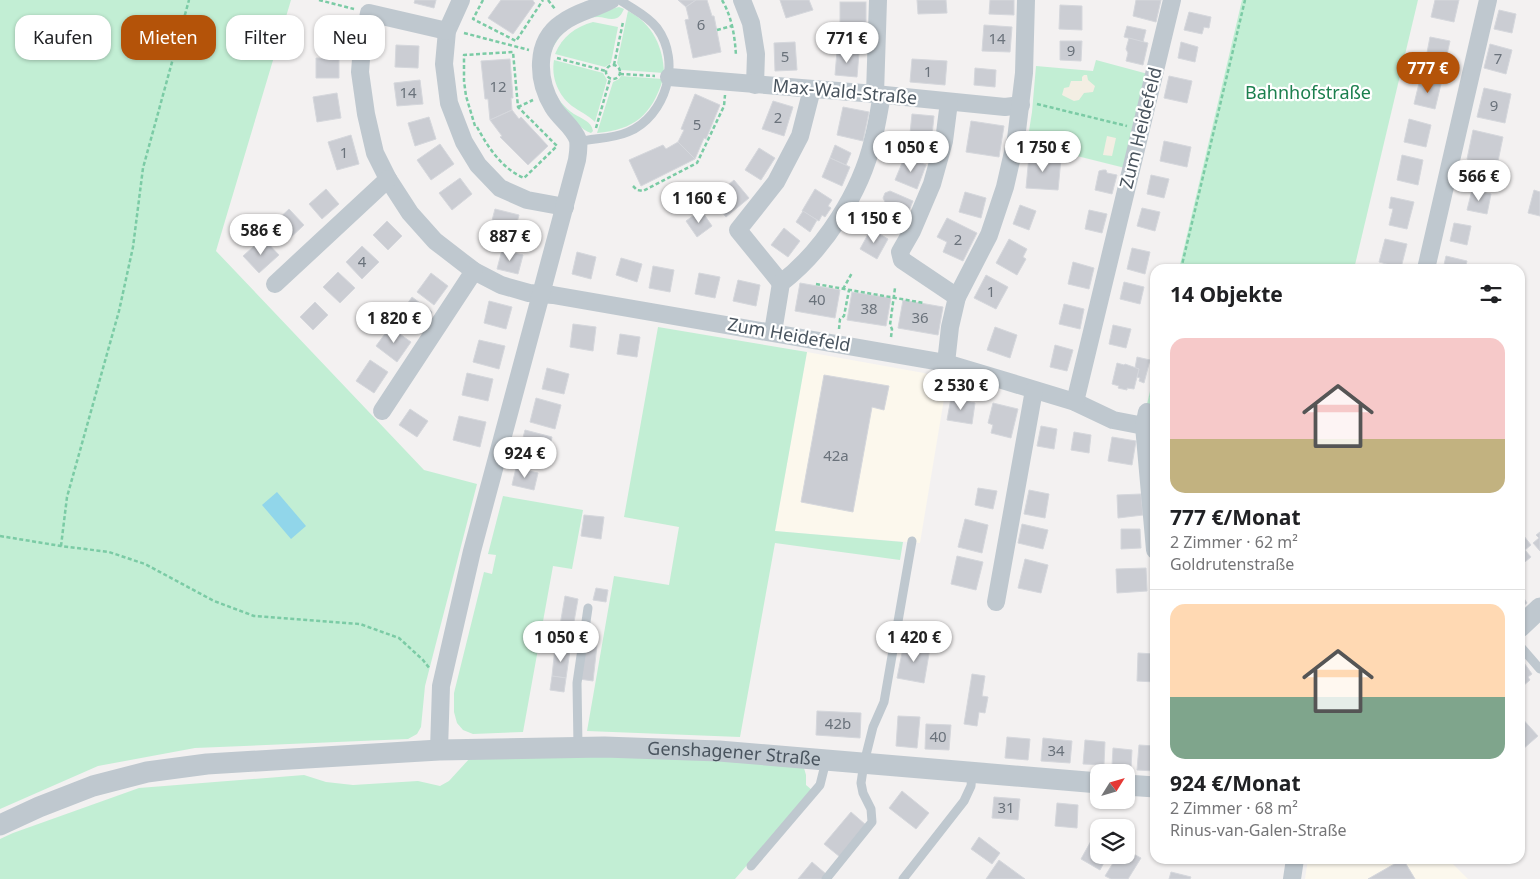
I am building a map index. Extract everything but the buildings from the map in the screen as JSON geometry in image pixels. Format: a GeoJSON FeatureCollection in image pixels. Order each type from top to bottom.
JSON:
{"type":"FeatureCollection","features":[{"type":"Feature","properties":{"kind":"street"},"geometry":{"type":"LineString","coordinates":[[461,0],[447,31],[444,64],[449,103],[468,129],[464,142],[478,165],[500,188],[527,200],[565,207]]}},
{"type":"Feature","properties":{"kind":"street"},"geometry":{"type":"LineString","coordinates":[[439,750],[441,686],[472,551],[577,160],[578,142],[572,129],[553,108],[542,85],[541,53],[550,35],[560,24],[577,14],[610,0]]}},
{"type":"Feature","properties":{"kind":"street"},"geometry":{"type":"LineString","coordinates":[[742,0],[751,23],[756,54],[755,85]]}},
{"type":"Feature","properties":{"kind":"street"},"geometry":{"type":"LineString","coordinates":[[773,332],[781,283],[798,270],[816,251],[850,200],[873,141],[878,94],[878,0]]}},
{"type":"Feature","properties":{"kind":"street"},"geometry":{"type":"LineString","coordinates":[[946,363],[950,327],[957,297],[989,235],[1005,187],[1016,139],[1024,73],[1026,0]]}},
{"type":"Feature","properties":{"kind":"street","name":"Zum Heidefeld"},"geometry":{"type":"LineString","coordinates":[[1075,402],[1172,0]]}},
{"type":"Feature","properties":{"kind":"street"},"geometry":{"type":"LineString","coordinates":[[1427,264],[1488,0]]}},
{"type":"Feature","properties":{"kind":"street"},"geometry":{"type":"LineString","coordinates":[[370,13],[447,31]]}},
{"type":"Feature","properties":{"kind":"street","name":"Zum Heidefeld"},"geometry":{"type":"LineString","coordinates":[[370,13],[362,47],[360,72],[366,114],[375,153],[388,179],[410,212],[434,241],[474,271],[502,285],[529,293],[553,295],[946,363],[1075,402],[1113,420],[1147,412]]}},
{"type":"Feature","properties":{"kind":"street","name":"Max-Wald-Straße"},"geometry":{"type":"LineString","coordinates":[[669,77],[878,94],[1006,107],[1021,104]]}},
{"type":"Feature","properties":{"kind":"street"},"geometry":{"type":"LineString","coordinates":[[781,283],[738,230],[776,182],[800,136],[812,89]]}},
{"type":"Feature","properties":{"kind":"street"},"geometry":{"type":"LineString","coordinates":[[949,102],[944,141],[932,184],[912,231],[900,252],[902,260],[957,297]]}},
{"type":"Feature","properties":{"kind":"street"},"geometry":{"type":"LineString","coordinates":[[275,284],[388,179]]}},
{"type":"Feature","properties":{"kind":"street"},"geometry":{"type":"LineString","coordinates":[[382,411],[474,271]]}},
{"type":"Feature","properties":{"kind":"street"},"geometry":{"type":"LineString","coordinates":[[996,602],[1034,390]]}},
{"type":"Feature","properties":{"kind":"street"},"geometry":{"type":"LineString","coordinates":[[1147,412],[1150,464]]}},
{"type":"Feature","properties":{"kind":"street"},"geometry":{"type":"LineString","coordinates":[[1525,622],[1540,608]]}},
{"type":"Feature","properties":{"kind":"street","name":"Genshagener Straße"},"geometry":{"type":"LineString","coordinates":[[0,825],[39,807],[93,786],[147,772],[207,764],[439,750],[578,747],[719,752],[1090,782]]}},
{"type":"Feature","properties":{"kind":"street"},"geometry":{"type":"LineString","coordinates":[[1135,786],[1150,787]]}},
{"type":"Feature","properties":{"kind":"street"},"geometry":{"type":"LineString","coordinates":[[1292,879],[1294,864]]}},
{"type":"Feature","properties":{"kind":"lane"},"geometry":{"type":"LineString","coordinates":[[578,142],[594,138],[616,137],[628,132],[642,124],[658,106],[664,94],[669,77],[669,60],[657,27],[641,12],[620,0]]}},
{"type":"Feature","properties":{"kind":"lane"},"geometry":{"type":"LineString","coordinates":[[826,879],[872,822],[871,809],[862,792],[861,784],[873,727],[884,702],[912,541]]}},
{"type":"Feature","properties":{"kind":"lane"},"geometry":{"type":"LineString","coordinates":[[578,747],[577,683],[588,608]]}},
{"type":"Feature","properties":{"kind":"lane"},"geometry":{"type":"LineString","coordinates":[[1525,652],[1540,669]]}},
{"type":"Feature","properties":{"kind":"lane"},"geometry":{"type":"LineString","coordinates":[[751,866],[820,785],[826,760]]}},
{"type":"Feature","properties":{"kind":"lane"},"geometry":{"type":"LineString","coordinates":[[903,879],[964,801],[970,786],[972,773]]}},
{"type":"Feature","properties":{"kind":"path"},"geometry":{"type":"LineString","coordinates":[[61,546],[67,497],[119,311],[133,247],[143,168],[188,0]]}},
{"type":"Feature","properties":{"kind":"path"},"geometry":{"type":"LineString","coordinates":[[319,0],[370,13]]}},
{"type":"Feature","properties":{"kind":"path"},"geometry":{"type":"LineString","coordinates":[[482,0],[474,19],[516,40],[543,0]]}},
{"type":"Feature","properties":{"kind":"path"},"geometry":{"type":"LineString","coordinates":[[548,0],[557,11]]}},
{"type":"Feature","properties":{"kind":"path"},"geometry":{"type":"LineString","coordinates":[[722,0],[732,26],[736,56]]}},
{"type":"Feature","properties":{"kind":"path"},"geometry":{"type":"LineString","coordinates":[[1182,264],[1245,0]]}},
{"type":"Feature","properties":{"kind":"path"},"geometry":{"type":"LineString","coordinates":[[614,65],[623,22]]}},
{"type":"Feature","properties":{"kind":"path"},"geometry":{"type":"LineString","coordinates":[[717,30],[732,26]]}},
{"type":"Feature","properties":{"kind":"path"},"geometry":{"type":"LineString","coordinates":[[447,31],[456,31],[531,50]]}},
{"type":"Feature","properties":{"kind":"path"},"geometry":{"type":"LineString","coordinates":[[513,52],[518,107],[556,146],[524,178],[514,174],[468,129],[464,55],[513,52]]}},
{"type":"Feature","properties":{"kind":"path"},"geometry":{"type":"LineString","coordinates":[[553,57],[606,71]]}},
{"type":"Feature","properties":{"kind":"path"},"geometry":{"type":"LineString","coordinates":[[614,65],[618,68],[620,74]]}},
{"type":"Feature","properties":{"kind":"path"},"geometry":{"type":"LineString","coordinates":[[606,71],[608,67],[614,65]]}},
{"type":"Feature","properties":{"kind":"path"},"geometry":{"type":"LineString","coordinates":[[606,71],[610,79]]}},
{"type":"Feature","properties":{"kind":"path"},"geometry":{"type":"LineString","coordinates":[[610,79],[617,78],[620,74],[669,77]]}},
{"type":"Feature","properties":{"kind":"path"},"geometry":{"type":"LineString","coordinates":[[596,129],[610,79]]}},
{"type":"Feature","properties":{"kind":"path"},"geometry":{"type":"LineString","coordinates":[[633,186],[637,190],[643,191],[698,163],[714,123],[724,106],[728,82]]}},
{"type":"Feature","properties":{"kind":"path"},"geometry":{"type":"LineString","coordinates":[[518,107],[536,99]]}},
{"type":"Feature","properties":{"kind":"path"},"geometry":{"type":"LineString","coordinates":[[1021,104],[1030,103],[1140,129]]}},
{"type":"Feature","properties":{"kind":"path"},"geometry":{"type":"LineString","coordinates":[[659,177],[661,182]]}},
{"type":"Feature","properties":{"kind":"path"},"geometry":{"type":"LineString","coordinates":[[843,288],[852,274]]}},
{"type":"Feature","properties":{"kind":"path"},"geometry":{"type":"LineString","coordinates":[[816,284],[924,302]]}},
{"type":"Feature","properties":{"kind":"path"},"geometry":{"type":"LineString","coordinates":[[890,338],[895,288]]}},
{"type":"Feature","properties":{"kind":"path"},"geometry":{"type":"LineString","coordinates":[[839,329],[840,319],[844,316],[849,290]]}},
{"type":"Feature","properties":{"kind":"path"},"geometry":{"type":"LineString","coordinates":[[1147,412],[1150,400]]}},
{"type":"Feature","properties":{"kind":"path"},"geometry":{"type":"LineString","coordinates":[[0,536],[109,552],[145,564],[214,600],[254,616],[360,624],[399,638],[423,660],[441,686]]}},
{"type":"Feature","properties":{"kind":"shaded area"},"geometry":{"type":"Polygon","coordinates":[[[807,352],[924,373],[947,381],[920,543],[775,531],[807,352]]]}},
{"type":"Feature","properties":{"kind":"shaded area"},"geometry":{"type":"Polygon","coordinates":[[[1307,864],[1453,864],[1468,879],[1305,879],[1307,864]]]}},
{"type":"Feature","properties":{"kind":"green space"},"geometry":{"type":"Polygon","coordinates":[[[0,0],[291,0],[287,15],[226,15],[226,60],[273,60],[216,251],[424,470],[477,484],[425,686],[421,727],[417,734],[408,739],[195,748],[98,766],[0,809],[0,0]]]}},
{"type":"Feature","properties":{"kind":"green space","name":"Bahnhofstraße"},"geometry":{"type":"Polygon","coordinates":[[[1242,0],[1418,0],[1355,264],[1180,264],[1242,0]]]}},
{"type":"Feature","properties":{"kind":"green space"},"geometry":{"type":"Polygon","coordinates":[[[619,7],[624,9],[617,18],[590,18],[575,24],[557,41],[550,56],[549,73],[553,89],[567,109],[588,123],[593,131],[591,133],[574,121],[551,90],[547,78],[547,54],[551,43],[558,33],[569,24],[619,7]]]}},
{"type":"Feature","properties":{"kind":"green space"},"geometry":{"type":"Polygon","coordinates":[[[628,11],[637,16],[655,37],[659,45],[664,73],[621,70],[617,63],[628,11]]]}},
{"type":"Feature","properties":{"kind":"green space"},"geometry":{"type":"Polygon","coordinates":[[[593,22],[618,27],[611,63],[605,67],[555,54],[565,38],[580,27],[593,22]]]}},
{"type":"Feature","properties":{"kind":"green space"},"geometry":{"type":"Polygon","coordinates":[[[554,60],[603,73],[607,80],[595,122],[567,102],[559,91],[554,73],[554,60]]]}},
{"type":"Feature","properties":{"kind":"green space"},"geometry":{"type":"Polygon","coordinates":[[[1096,60],[1148,74],[1125,168],[1073,155],[1026,150],[1036,66],[1093,71],[1096,60]]]}},
{"type":"Feature","properties":{"kind":"green space"},"geometry":{"type":"Polygon","coordinates":[[[621,76],[663,79],[659,92],[647,111],[640,118],[621,128],[597,133],[613,82],[621,76]]]}},
{"type":"Feature","properties":{"kind":"green space"},"geometry":{"type":"Polygon","coordinates":[[[658,327],[807,352],[775,531],[903,542],[900,560],[775,543],[740,737],[587,731],[614,576],[669,585],[679,527],[624,517],[658,327]]]}},
{"type":"Feature","properties":{"kind":"green space"},"geometry":{"type":"Polygon","coordinates":[[[1150,391],[1150,409],[1146,408],[1150,391]]]}},
{"type":"Feature","properties":{"kind":"green space"},"geometry":{"type":"Polygon","coordinates":[[[503,496],[583,510],[572,569],[553,566],[523,732],[473,734],[463,730],[457,723],[454,712],[454,693],[484,572],[492,574],[496,555],[488,554],[503,496]]]}},
{"type":"Feature","properties":{"kind":"green space"},"geometry":{"type":"Polygon","coordinates":[[[610,756],[709,759],[804,768],[806,785],[812,790],[735,879],[0,879],[0,839],[139,788],[304,775],[326,782],[353,785],[418,781],[440,786],[449,781],[470,758],[610,756]]]}},
{"type":"Feature","properties":{"kind":"sand"},"geometry":{"type":"Polygon","coordinates":[[[1084,75],[1087,75],[1088,80],[1095,86],[1093,92],[1084,93],[1079,100],[1074,101],[1062,95],[1064,88],[1069,87],[1071,81],[1082,81],[1084,75]]]}},
{"type":"Feature","properties":{"kind":"sand"},"geometry":{"type":"Polygon","coordinates":[[[1107,136],[1116,138],[1112,156],[1103,155],[1107,136]]]}},
{"type":"Feature","properties":{"kind":"water"},"geometry":{"type":"Polygon","coordinates":[[[277,492],[306,526],[291,539],[262,505],[277,492]]]}}]}
